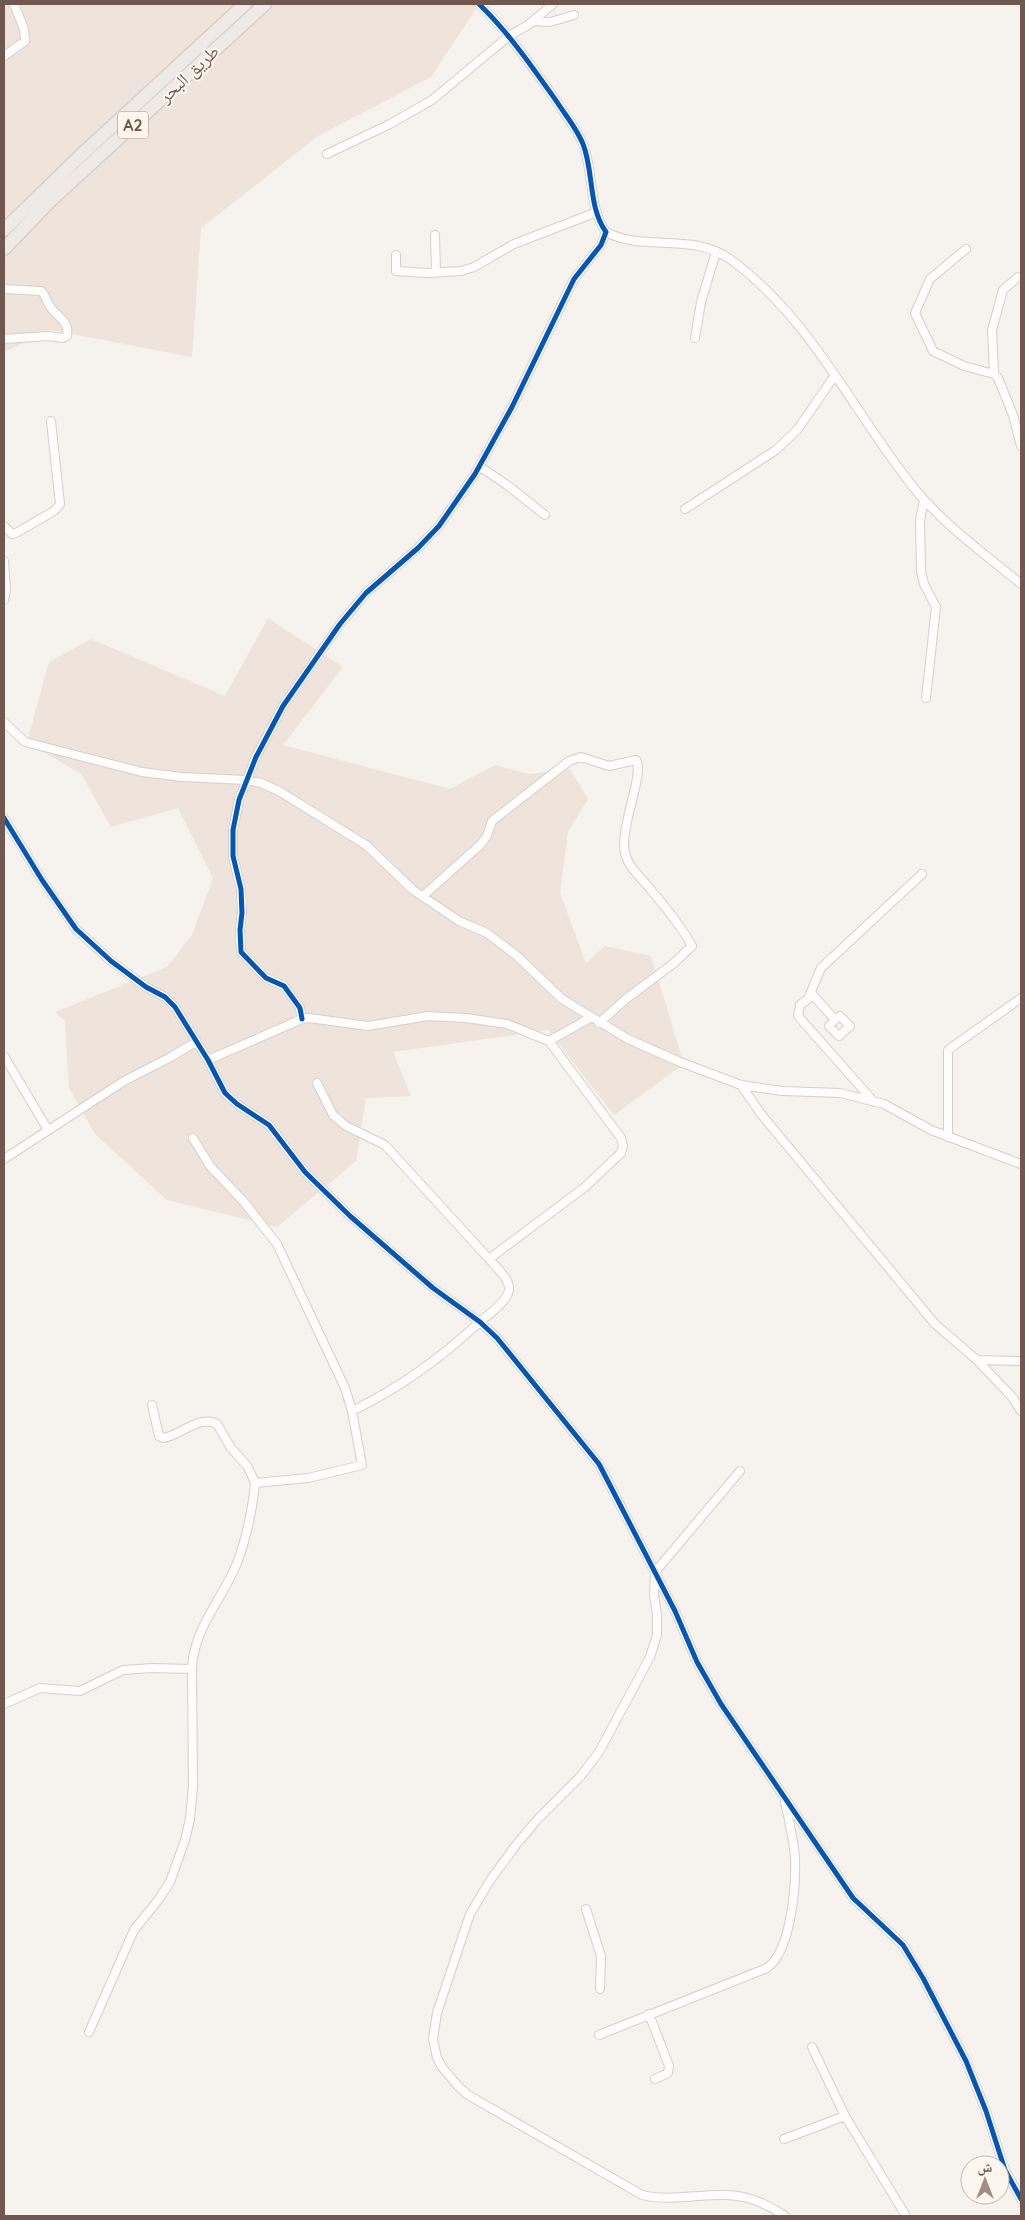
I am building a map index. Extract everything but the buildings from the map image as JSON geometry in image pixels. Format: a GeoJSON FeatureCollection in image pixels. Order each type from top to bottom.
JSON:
{"type":"FeatureCollection","features":[{"type":"Feature","properties":{"kind":"highway","name":"طريق البحر"},"geometry":{"type":"LineString","coordinates":[[4,249],[23,220],[93,145],[245,4]]}},
{"type":"Feature","properties":{"kind":"highway","name":"طريق البحر"},"geometry":{"type":"LineString","coordinates":[[4,230],[23,220],[104,153],[265,4]]}},
{"type":"Feature","properties":{"kind":"highway"},"geometry":{"type":"LineString","coordinates":[[93,145],[104,153]]}},
{"type":"Feature","properties":{"kind":"street"},"geometry":{"type":"LineString","coordinates":[[4,56],[22,45],[26,35],[14,4]]}},
{"type":"Feature","properties":{"kind":"street"},"geometry":{"type":"LineString","coordinates":[[479,4],[509,36],[581,139],[591,173],[597,212],[606,232],[623,238],[687,243],[716,252],[740,267],[791,315],[924,500],[977,548],[1021,584]]}},
{"type":"Feature","properties":{"kind":"street"},"geometry":{"type":"LineString","coordinates":[[327,154],[432,100],[509,36],[533,21],[553,4]]}},
{"type":"Feature","properties":{"kind":"street"},"geometry":{"type":"LineString","coordinates":[[533,21],[550,22],[574,15]]}},
{"type":"Feature","properties":{"kind":"street"},"geometry":{"type":"LineString","coordinates":[[396,255],[396,271],[455,272],[474,267],[514,244],[597,212]]}},
{"type":"Feature","properties":{"kind":"street"},"geometry":{"type":"LineString","coordinates":[[302,1019],[300,1008],[284,986],[266,978],[241,952],[241,890],[233,856],[232,830],[246,780],[283,706],[340,624],[366,593],[418,548],[439,526],[479,466],[512,408],[574,279],[601,245],[606,232]]}},
{"type":"Feature","properties":{"kind":"street"},"geometry":{"type":"LineString","coordinates":[[435,235],[436,273]]}},
{"type":"Feature","properties":{"kind":"street"},"geometry":{"type":"LineString","coordinates":[[966,249],[930,279],[915,313],[933,352],[964,366],[994,374]]}},
{"type":"Feature","properties":{"kind":"street"},"geometry":{"type":"LineString","coordinates":[[695,338],[701,302],[716,252]]}},
{"type":"Feature","properties":{"kind":"street"},"geometry":{"type":"LineString","coordinates":[[1021,277],[1018,277],[1003,290],[992,330],[994,374],[1003,386],[1021,446]]}},
{"type":"Feature","properties":{"kind":"street"},"geometry":{"type":"LineString","coordinates":[[4,289],[41,290],[51,308],[65,322],[68,330],[67,336],[62,338],[48,336],[4,338]]}},
{"type":"Feature","properties":{"kind":"street"},"geometry":{"type":"LineString","coordinates":[[685,509],[776,450],[798,429],[835,376]]}},
{"type":"Feature","properties":{"kind":"street"},"geometry":{"type":"LineString","coordinates":[[4,526],[12,534],[16,533],[54,511],[60,504],[51,421]]}},
{"type":"Feature","properties":{"kind":"street"},"geometry":{"type":"LineString","coordinates":[[479,466],[545,515]]}},
{"type":"Feature","properties":{"kind":"street"},"geometry":{"type":"LineString","coordinates":[[924,500],[920,521],[921,572],[924,584],[936,607],[926,698]]}},
{"type":"Feature","properties":{"kind":"street"},"geometry":{"type":"LineString","coordinates":[[4,561],[6,590],[4,600]]}},
{"type":"Feature","properties":{"kind":"street"},"geometry":{"type":"LineString","coordinates":[[4,722],[25,742],[126,768],[182,777],[246,780],[261,783],[279,791],[366,845],[423,896],[459,921],[487,933],[517,956],[562,999],[590,1018],[628,1039],[671,1059],[741,1085],[782,1091],[840,1093],[884,1104],[948,1137],[1021,1164]]}},
{"type":"Feature","properties":{"kind":"street"},"geometry":{"type":"LineString","coordinates":[[423,896],[480,845],[487,836],[492,821],[569,761],[581,758],[608,766],[636,760],[639,772],[626,826],[625,854],[630,866],[648,886],[692,946],[674,963],[626,999],[599,1023]]}},
{"type":"Feature","properties":{"kind":"street"},"geometry":{"type":"LineString","coordinates":[[4,818],[42,880],[76,928],[111,960],[146,987],[165,997],[175,1007],[226,1093],[237,1104],[269,1125],[305,1172],[324,1193],[433,1288],[480,1322],[497,1338],[599,1464],[655,1572],[697,1662],[721,1704],[853,1898],[903,1945],[924,1978],[966,2061],[986,2111],[1005,2170],[1021,2199]]}},
{"type":"Feature","properties":{"kind":"street"},"geometry":{"type":"LineString","coordinates":[[808,999],[821,968],[922,874]]}},
{"type":"Feature","properties":{"kind":"street"},"geometry":{"type":"LineString","coordinates":[[834,1020],[813,995],[800,1005],[798,1016],[874,1102]]}},
{"type":"Feature","properties":{"kind":"street"},"geometry":{"type":"LineString","coordinates":[[948,1137],[948,1050],[1021,998]]}},
{"type":"Feature","properties":{"kind":"street"},"geometry":{"type":"LineString","coordinates":[[208,1060],[302,1019],[321,1018],[368,1026],[428,1016],[466,1018],[507,1024],[549,1041],[615,1130],[622,1141],[623,1150],[611,1165],[585,1187],[489,1258]]}},
{"type":"Feature","properties":{"kind":"street"},"geometry":{"type":"LineString","coordinates":[[549,1041],[590,1018]]}},
{"type":"Feature","properties":{"kind":"street"},"geometry":{"type":"LineString","coordinates":[[4,1158],[124,1081],[196,1042]]}},
{"type":"Feature","properties":{"kind":"street"},"geometry":{"type":"LineString","coordinates":[[4,1056],[48,1130]]}},
{"type":"Feature","properties":{"kind":"street"},"geometry":{"type":"LineString","coordinates":[[317,1082],[333,1115],[346,1126],[385,1145],[489,1258],[508,1283],[509,1289],[507,1296],[465,1337],[414,1377],[352,1411]]}},
{"type":"Feature","properties":{"kind":"street"},"geometry":{"type":"LineString","coordinates":[[741,1085],[762,1114],[935,1324],[977,1360],[1013,1398],[1021,1411]]}},
{"type":"Feature","properties":{"kind":"street"},"geometry":{"type":"LineString","coordinates":[[193,1138],[210,1166],[244,1202],[277,1244],[333,1359],[352,1411],[362,1465],[308,1478],[255,1483]]}},
{"type":"Feature","properties":{"kind":"street"},"geometry":{"type":"LineString","coordinates":[[977,1360],[1021,1361]]}},
{"type":"Feature","properties":{"kind":"street"},"geometry":{"type":"LineString","coordinates":[[89,2032],[134,1930],[170,1882],[185,1840],[190,1819],[193,1786],[192,1669],[199,1633],[235,1569],[247,1528],[255,1483],[248,1467],[231,1448],[217,1424],[209,1421],[202,1422],[163,1438],[157,1432],[152,1405]]}},
{"type":"Feature","properties":{"kind":"street"},"geometry":{"type":"LineString","coordinates":[[740,1471],[655,1572],[654,1595],[657,1635],[650,1657],[599,1752],[580,1777],[536,1821],[516,1845],[475,1904],[457,1949],[437,2013],[432,2038],[437,2058],[447,2075],[468,2095],[642,2195],[665,2198],[715,2195],[735,2197],[754,2200],[786,2216]]}},
{"type":"Feature","properties":{"kind":"street"},"geometry":{"type":"LineString","coordinates":[[4,1704],[40,1688],[80,1691],[123,1670],[136,1668],[192,1669]]}},
{"type":"Feature","properties":{"kind":"street"},"geometry":{"type":"LineString","coordinates":[[599,2035],[767,1968],[776,1960],[785,1937],[794,1879],[794,1843],[784,1798]]}},
{"type":"Feature","properties":{"kind":"street"},"geometry":{"type":"LineString","coordinates":[[586,1909],[602,1956],[600,1989]]}},
{"type":"Feature","properties":{"kind":"street"},"geometry":{"type":"LineString","coordinates":[[649,2014],[669,2066],[668,2072],[655,2080]]}},
{"type":"Feature","properties":{"kind":"street"},"geometry":{"type":"LineString","coordinates":[[812,2047],[846,2116],[906,2216]]}},
{"type":"Feature","properties":{"kind":"street"},"geometry":{"type":"LineString","coordinates":[[784,2139],[846,2116]]}},
{"type":"Feature","properties":{"kind":"shaded area"},"geometry":{"type":"Polygon","coordinates":[[[4,4],[479,4],[431,77],[318,136],[201,228],[192,357],[51,330],[4,352],[4,4]]]}},
{"type":"Feature","properties":{"kind":"shaded area"},"geometry":{"type":"Polygon","coordinates":[[[268,618],[343,667],[283,745],[450,789],[495,765],[529,774],[570,769],[588,799],[568,832],[560,893],[586,963],[605,946],[651,956],[684,1064],[614,1115],[548,1030],[393,1052],[411,1096],[366,1098],[356,1161],[277,1227],[167,1200],[95,1134],[69,1088],[65,1021],[55,1012],[167,967],[192,935],[213,878],[178,808],[111,827],[81,774],[27,742],[49,662],[91,639],[225,696],[268,618]]]}},
{"type":"Feature","properties":{"kind":"cycle path"},"geometry":{"type":"LineString","coordinates":[[302,1019],[300,1008],[284,986],[266,978],[241,952],[241,889],[233,856],[233,830],[239,800],[256,757],[283,706],[340,624],[366,593],[418,548],[439,526],[475,474],[512,407],[574,279],[601,245],[606,232],[596,212],[589,166],[578,133],[520,51],[479,4]]}},
{"type":"Feature","properties":{"kind":"cycle path"},"geometry":{"type":"LineString","coordinates":[[4,818],[42,880],[76,929],[111,961],[146,987],[165,997],[175,1007],[208,1060],[225,1093],[237,1104],[269,1125],[305,1172],[350,1216],[433,1288],[480,1322],[497,1338],[599,1464],[675,1611],[697,1662],[721,1704],[853,1898],[903,1945],[923,1978],[966,2061],[986,2111],[1005,2170],[1021,2199]]}}]}
